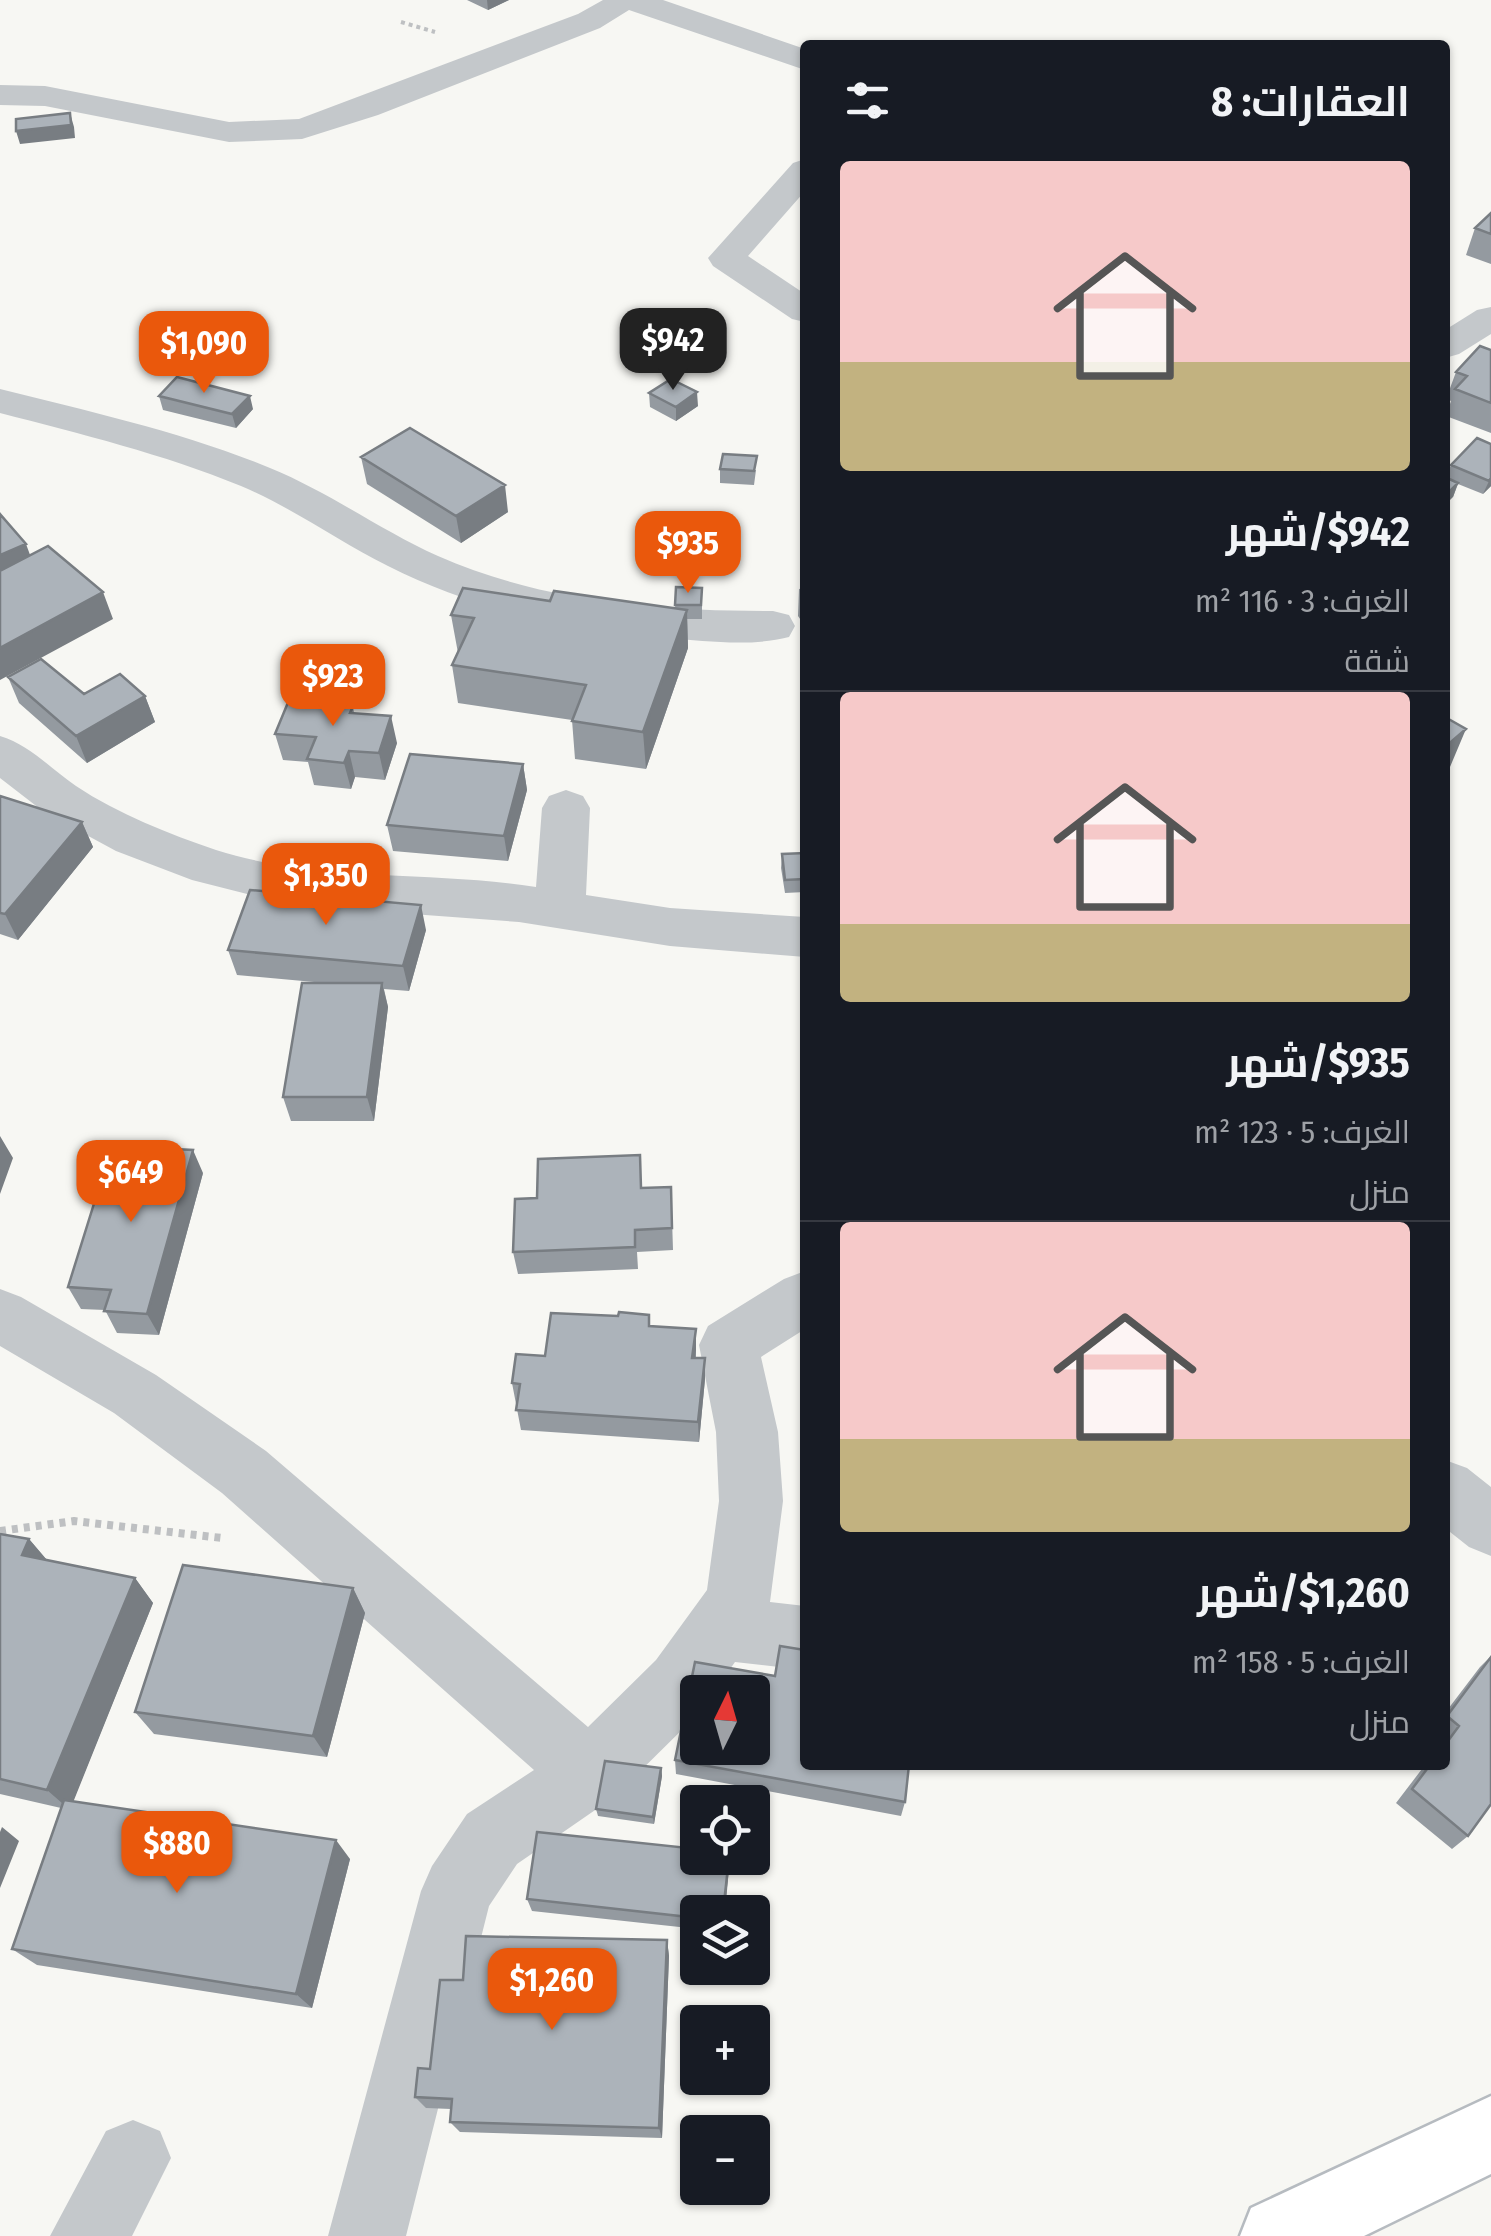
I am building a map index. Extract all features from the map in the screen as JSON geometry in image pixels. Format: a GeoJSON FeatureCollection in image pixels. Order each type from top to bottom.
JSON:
{"type":"FeatureCollection","features":[{"type":"Feature","properties":{"kind":"main road"},"geometry":{"type":"LineString","coordinates":[[1279,2236],[1491,2134]]}},
{"type":"Feature","properties":{"kind":"street"},"geometry":{"type":"LineString","coordinates":[[0,95],[45,96],[202,127],[270,132],[329,122],[609,12],[621,0]]}},
{"type":"Feature","properties":{"kind":"street"},"geometry":{"type":"LineString","coordinates":[[632,0],[800,58]]}},
{"type":"Feature","properties":{"kind":"street"},"geometry":{"type":"LineString","coordinates":[[118,141],[180,136],[202,127]]}},
{"type":"Feature","properties":{"kind":"street"},"geometry":{"type":"LineString","coordinates":[[800,176],[726,258],[800,308]]}},
{"type":"Feature","properties":{"kind":"street"},"geometry":{"type":"LineString","coordinates":[[0,401],[182,450],[258,478],[424,566],[506,600],[592,618],[692,627],[773,626]]}},
{"type":"Feature","properties":{"kind":"street"},"geometry":{"type":"LineString","coordinates":[[0,753],[61,800],[133,838],[210,867],[290,886],[560,910],[670,927],[800,937]]}},
{"type":"Feature","properties":{"kind":"street"},"geometry":{"type":"LineString","coordinates":[[560,910],[566,808]]}},
{"type":"Feature","properties":{"kind":"street"},"geometry":{"type":"LineString","coordinates":[[238,928],[247,875]]}},
{"type":"Feature","properties":{"kind":"street"},"geometry":{"type":"LineString","coordinates":[[367,2236],[457,1891],[492,1839],[590,1773],[680,1684],[738,1602],[751,1501],[747,1432],[730,1345],[800,1300]]}},
{"type":"Feature","properties":{"kind":"street"},"geometry":{"type":"LineString","coordinates":[[0,1315],[135,1394],[244,1472],[590,1773]]}},
{"type":"Feature","properties":{"kind":"street"},"geometry":{"type":"LineString","coordinates":[[1450,1493],[1491,1526]]}},
{"type":"Feature","properties":{"kind":"street"},"geometry":{"type":"LineString","coordinates":[[719,1628],[800,1637]]}},
{"type":"Feature","properties":{"kind":"street"},"geometry":{"type":"LineString","coordinates":[[89,2236],[133,2158]]}},
{"type":"Feature","properties":{"kind":"path"},"geometry":{"type":"LineString","coordinates":[[0,1530],[74,1521],[236,1539],[307,1525]]}},
{"type":"Feature","properties":{"kind":"building"},"geometry":{"type":"Polygon","coordinates":[[[70,113],[71,125],[16,131],[16,119],[70,113]]]}},
{"type":"Feature","properties":{"kind":"building"},"geometry":{"type":"Polygon","coordinates":[[[1491,213],[1491,234],[1475,228],[1491,213]]]}},
{"type":"Feature","properties":{"kind":"building"},"geometry":{"type":"Polygon","coordinates":[[[1480,346],[1491,350],[1491,403],[1455,389],[1467,376],[1456,372],[1480,346]]]}},
{"type":"Feature","properties":{"kind":"building"},"geometry":{"type":"Polygon","coordinates":[[[177,377],[250,396],[232,414],[159,396],[177,377]]]}},
{"type":"Feature","properties":{"kind":"building"},"geometry":{"type":"Polygon","coordinates":[[[671,379],[697,392],[676,407],[649,393],[671,379]]]}},
{"type":"Feature","properties":{"kind":"building"},"geometry":{"type":"Polygon","coordinates":[[[410,428],[505,485],[456,516],[361,457],[410,428]]]}},
{"type":"Feature","properties":{"kind":"building"},"geometry":{"type":"Polygon","coordinates":[[[1477,438],[1491,444],[1489,481],[1451,465],[1477,438]]]}},
{"type":"Feature","properties":{"kind":"building"},"geometry":{"type":"Polygon","coordinates":[[[723,454],[757,456],[754,471],[720,469],[723,454]]]}},
{"type":"Feature","properties":{"kind":"building"},"geometry":{"type":"Polygon","coordinates":[[[0,514],[26,544],[0,555],[0,514]]]}},
{"type":"Feature","properties":{"kind":"building"},"geometry":{"type":"Polygon","coordinates":[[[48,546],[103,592],[0,648],[0,571],[48,546]]]}},
{"type":"Feature","properties":{"kind":"building"},"geometry":{"type":"Polygon","coordinates":[[[676,587],[702,588],[701,605],[675,605],[676,587]]]}},
{"type":"Feature","properties":{"kind":"building"},"geometry":{"type":"Polygon","coordinates":[[[463,588],[550,601],[554,591],[687,610],[643,732],[572,721],[586,685],[452,665],[474,618],[451,615],[463,588]]]}},
{"type":"Feature","properties":{"kind":"building"},"geometry":{"type":"Polygon","coordinates":[[[41,659],[84,694],[120,674],[145,696],[76,736],[8,677],[41,659]]]}},
{"type":"Feature","properties":{"kind":"building"},"geometry":{"type":"Polygon","coordinates":[[[305,695],[325,697],[322,704],[353,706],[350,713],[391,716],[379,753],[349,751],[344,763],[307,759],[316,737],[275,734],[289,700],[304,701],[305,695]]]}},
{"type":"Feature","properties":{"kind":"building"},"geometry":{"type":"Polygon","coordinates":[[[1450,720],[1466,729],[1450,743],[1450,720]]]}},
{"type":"Feature","properties":{"kind":"building"},"geometry":{"type":"Polygon","coordinates":[[[410,754],[523,764],[504,836],[387,825],[410,754]]]}},
{"type":"Feature","properties":{"kind":"building"},"geometry":{"type":"Polygon","coordinates":[[[0,796],[82,822],[5,914],[0,913],[0,796]]]}},
{"type":"Feature","properties":{"kind":"building"},"geometry":{"type":"Polygon","coordinates":[[[800,853],[800,879],[785,880],[782,854],[800,853]]]}},
{"type":"Feature","properties":{"kind":"building"},"geometry":{"type":"Polygon","coordinates":[[[250,890],[421,905],[403,966],[228,950],[250,890]]]}},
{"type":"Feature","properties":{"kind":"building"},"geometry":{"type":"Polygon","coordinates":[[[302,983],[382,983],[367,1097],[283,1097],[302,983]]]}},
{"type":"Feature","properties":{"kind":"building"},"geometry":{"type":"Polygon","coordinates":[[[112,1146],[193,1150],[147,1314],[104,1311],[111,1290],[68,1287],[112,1146]]]}},
{"type":"Feature","properties":{"kind":"building"},"geometry":{"type":"Polygon","coordinates":[[[640,1155],[641,1188],[671,1187],[672,1228],[635,1230],[635,1247],[513,1252],[515,1199],[537,1198],[538,1159],[640,1155]]]}},
{"type":"Feature","properties":{"kind":"building"},"geometry":{"type":"Polygon","coordinates":[[[619,1312],[649,1315],[649,1326],[696,1329],[692,1358],[705,1358],[698,1422],[516,1410],[520,1384],[512,1383],[516,1354],[545,1356],[551,1313],[618,1316],[619,1312]]]}},
{"type":"Feature","properties":{"kind":"building"},"geometry":{"type":"Polygon","coordinates":[[[0,1534],[29,1539],[22,1555],[135,1578],[47,1790],[0,1779],[0,1534]]]}},
{"type":"Feature","properties":{"kind":"building"},"geometry":{"type":"Polygon","coordinates":[[[183,1565],[353,1588],[313,1736],[135,1712],[183,1565]]]}},
{"type":"Feature","properties":{"kind":"building"},"geometry":{"type":"Polygon","coordinates":[[[780,1646],[800,1649],[800,1770],[908,1770],[905,1802],[702,1765],[770,1765],[770,1675],[775,1676],[780,1646]]]}},
{"type":"Feature","properties":{"kind":"building"},"geometry":{"type":"Polygon","coordinates":[[[1491,1657],[1491,1804],[1468,1836],[1412,1789],[1426,1770],[1450,1770],[1450,1738],[1459,1726],[1450,1718],[1450,1712],[1491,1657]]]}},
{"type":"Feature","properties":{"kind":"building"},"geometry":{"type":"Polygon","coordinates":[[[695,1662],[769,1675],[692,1675],[695,1662]]]}},
{"type":"Feature","properties":{"kind":"building"},"geometry":{"type":"Polygon","coordinates":[[[680,1736],[680,1761],[675,1760],[680,1736]]]}},
{"type":"Feature","properties":{"kind":"building"},"geometry":{"type":"Polygon","coordinates":[[[605,1761],[661,1768],[653,1817],[596,1809],[605,1761]]]}},
{"type":"Feature","properties":{"kind":"building"},"geometry":{"type":"Polygon","coordinates":[[[64,1800],[336,1840],[296,1994],[12,1949],[64,1800]]]}},
{"type":"Feature","properties":{"kind":"building"},"geometry":{"type":"Polygon","coordinates":[[[537,1832],[680,1847],[680,1875],[727,1875],[725,1895],[680,1895],[680,1916],[527,1899],[537,1832]]]}},
{"type":"Feature","properties":{"kind":"building"},"geometry":{"type":"Polygon","coordinates":[[[466,1936],[667,1940],[659,2128],[450,2122],[452,2099],[415,2097],[418,2068],[430,2069],[440,1980],[463,1980],[466,1936]]]}}]}
